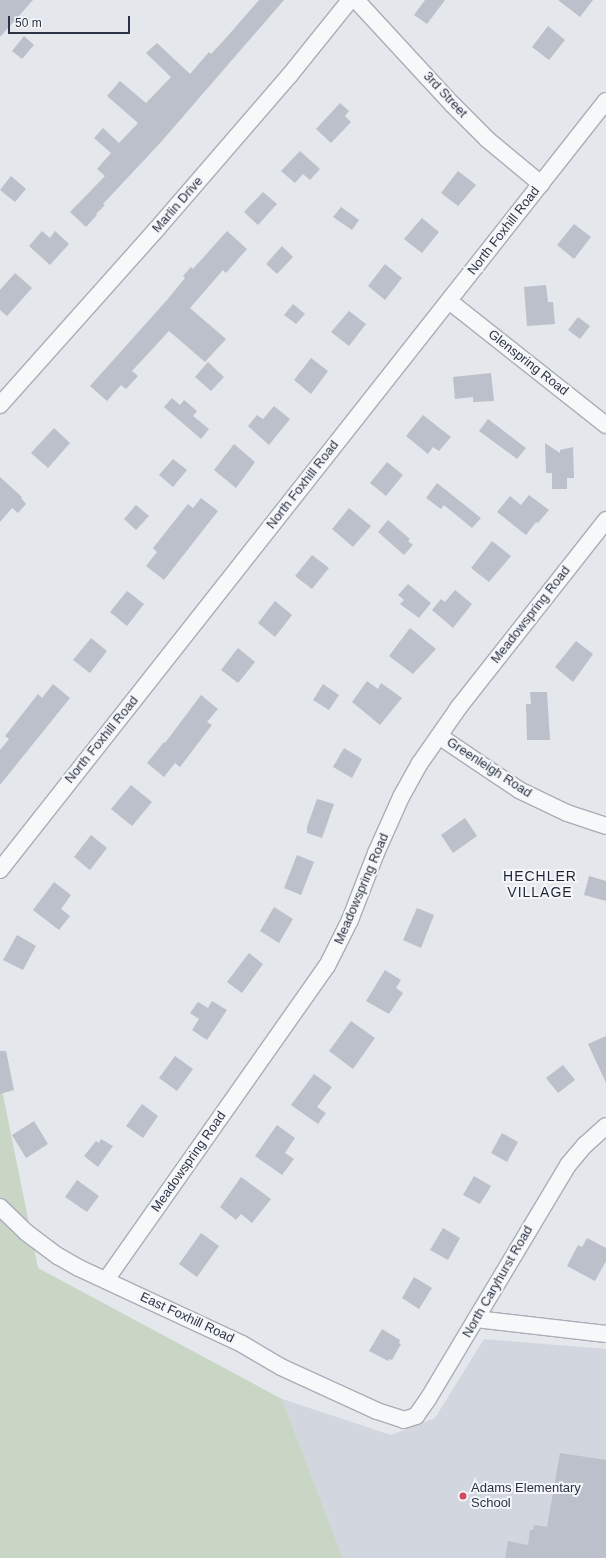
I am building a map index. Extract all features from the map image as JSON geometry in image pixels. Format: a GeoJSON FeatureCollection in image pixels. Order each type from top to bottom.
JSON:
{"type":"FeatureCollection","features":[{"type":"Feature","properties":{"kind":"street","name":"Marlin Drive"},"geometry":{"type":"LineString","coordinates":[[0,405],[289,76],[350,0]]}},
{"type":"Feature","properties":{"kind":"street","name":"3rd Street"},"geometry":{"type":"LineString","coordinates":[[356,0],[463,115],[488,140],[540,184]]}},
{"type":"Feature","properties":{"kind":"street","name":"North Foxhill Road"},"geometry":{"type":"LineString","coordinates":[[0,870],[606,101]]}},
{"type":"Feature","properties":{"kind":"street","name":"Glenspring Road"},"geometry":{"type":"LineString","coordinates":[[449,301],[606,425]]}},
{"type":"Feature","properties":{"kind":"street","name":"Meadowspring Road"},"geometry":{"type":"LineString","coordinates":[[106,1280],[326,966],[350,920],[376,853],[401,797],[420,763],[460,707],[606,520]]}},
{"type":"Feature","properties":{"kind":"street","name":"Greenleigh Road"},"geometry":{"type":"LineString","coordinates":[[439,736],[519,790],[567,813],[606,826]]}},
{"type":"Feature","properties":{"kind":"street","name":"North Caryhurst Road"},"geometry":{"type":"LineString","coordinates":[[385,1414],[404,1420],[416,1416],[568,1165],[585,1145],[606,1126]]}},
{"type":"Feature","properties":{"kind":"street","name":"East Foxhill Road"},"geometry":{"type":"LineString","coordinates":[[0,1207],[28,1233],[58,1256],[242,1344],[281,1367],[385,1414]]}},
{"type":"Feature","properties":{"kind":"street"},"geometry":{"type":"LineString","coordinates":[[476,1319],[606,1334]]}},
{"type":"Feature","properties":{"kind":"shaded area","name":"Adams Elementary School"},"geometry":{"type":"Polygon","coordinates":[[[484,1339],[606,1349],[606,1558],[343,1558],[282,1399],[391,1435],[435,1418],[484,1339]]]}},
{"type":"Feature","properties":{"kind":"green space"},"geometry":{"type":"Polygon","coordinates":[[[0,1080],[38,1268],[282,1399],[343,1558],[0,1558],[0,1080]]]}},
{"type":"Feature","properties":{"kind":"building"},"geometry":{"type":"Polygon","coordinates":[[[0,0],[33,0],[0,37],[0,0]]]}},
{"type":"Feature","properties":{"kind":"building"},"geometry":{"type":"Polygon","coordinates":[[[259,0],[284,0],[161,142],[103,204],[105,205],[86,227],[70,212],[105,176],[97,169],[111,153],[94,138],[103,128],[119,143],[138,123],[107,96],[120,81],[146,103],[171,77],[146,53],[157,43],[190,74],[209,52],[211,54],[225,39],[259,0]]]}},
{"type":"Feature","properties":{"kind":"building"},"geometry":{"type":"Polygon","coordinates":[[[425,0],[445,0],[427,24],[414,15],[425,0]]]}},
{"type":"Feature","properties":{"kind":"building"},"geometry":{"type":"Polygon","coordinates":[[[558,0],[593,0],[580,17],[558,0]]]}},
{"type":"Feature","properties":{"kind":"building"},"geometry":{"type":"Polygon","coordinates":[[[548,26],[565,40],[549,60],[532,47],[548,26]]]}},
{"type":"Feature","properties":{"kind":"building"},"geometry":{"type":"Polygon","coordinates":[[[24,36],[34,45],[22,59],[12,51],[24,36]]]}},
{"type":"Feature","properties":{"kind":"building"},"geometry":{"type":"Polygon","coordinates":[[[340,103],[349,111],[345,116],[351,122],[331,143],[316,129],[340,103]]]}},
{"type":"Feature","properties":{"kind":"building"},"geometry":{"type":"Polygon","coordinates":[[[300,151],[320,169],[310,180],[303,174],[295,183],[281,171],[300,151]]]}},
{"type":"Feature","properties":{"kind":"building"},"geometry":{"type":"Polygon","coordinates":[[[458,171],[476,185],[458,206],[441,193],[458,171]]]}},
{"type":"Feature","properties":{"kind":"building"},"geometry":{"type":"Polygon","coordinates":[[[11,176],[26,189],[15,202],[0,190],[11,176]]]}},
{"type":"Feature","properties":{"kind":"building"},"geometry":{"type":"Polygon","coordinates":[[[263,192],[277,204],[258,225],[244,212],[263,192]]]}},
{"type":"Feature","properties":{"kind":"building"},"geometry":{"type":"Polygon","coordinates":[[[341,207],[359,220],[352,230],[333,217],[341,207]]]}},
{"type":"Feature","properties":{"kind":"building"},"geometry":{"type":"Polygon","coordinates":[[[422,218],[439,232],[422,253],[404,239],[422,218]]]}},
{"type":"Feature","properties":{"kind":"building"},"geometry":{"type":"Polygon","coordinates":[[[574,224],[591,237],[574,259],[557,245],[574,224]]]}},
{"type":"Feature","properties":{"kind":"building"},"geometry":{"type":"Polygon","coordinates":[[[42,231],[50,238],[55,231],[69,244],[50,265],[29,246],[42,231]]]}},
{"type":"Feature","properties":{"kind":"building"},"geometry":{"type":"Polygon","coordinates":[[[227,231],[247,249],[226,273],[223,270],[190,308],[226,339],[205,362],[169,331],[132,371],[138,376],[126,389],[121,385],[107,401],[90,386],[167,300],[185,278],[183,276],[191,267],[193,269],[227,231]]]}},
{"type":"Feature","properties":{"kind":"building"},"geometry":{"type":"Polygon","coordinates":[[[282,246],[293,257],[277,274],[266,264],[282,246]]]}},
{"type":"Feature","properties":{"kind":"building"},"geometry":{"type":"Polygon","coordinates":[[[385,264],[402,278],[385,300],[368,286],[385,264]]]}},
{"type":"Feature","properties":{"kind":"building"},"geometry":{"type":"Polygon","coordinates":[[[15,273],[32,288],[7,316],[0,310],[0,290],[15,273]]]}},
{"type":"Feature","properties":{"kind":"building"},"geometry":{"type":"Polygon","coordinates":[[[546,285],[548,302],[553,302],[555,324],[527,326],[524,287],[546,285]]]}},
{"type":"Feature","properties":{"kind":"building"},"geometry":{"type":"Polygon","coordinates":[[[293,304],[305,314],[296,324],[284,315],[293,304]]]}},
{"type":"Feature","properties":{"kind":"building"},"geometry":{"type":"Polygon","coordinates":[[[349,311],[366,324],[349,346],[331,332],[349,311]]]}},
{"type":"Feature","properties":{"kind":"building"},"geometry":{"type":"Polygon","coordinates":[[[578,317],[590,326],[580,339],[568,330],[578,317]]]}},
{"type":"Feature","properties":{"kind":"building"},"geometry":{"type":"Polygon","coordinates":[[[311,358],[328,371],[311,394],[294,380],[311,358]]]}},
{"type":"Feature","properties":{"kind":"building"},"geometry":{"type":"Polygon","coordinates":[[[208,362],[224,377],[211,391],[195,377],[208,362]]]}},
{"type":"Feature","properties":{"kind":"building"},"geometry":{"type":"Polygon","coordinates":[[[491,373],[494,401],[473,402],[473,397],[455,399],[453,377],[491,373]]]}},
{"type":"Feature","properties":{"kind":"building"},"geometry":{"type":"Polygon","coordinates":[[[172,398],[180,405],[184,400],[197,411],[193,416],[209,429],[201,439],[164,407],[172,398]]]}},
{"type":"Feature","properties":{"kind":"building"},"geometry":{"type":"Polygon","coordinates":[[[274,406],[290,419],[269,445],[248,426],[257,415],[263,419],[274,406]]]}},
{"type":"Feature","properties":{"kind":"building"},"geometry":{"type":"Polygon","coordinates":[[[423,415],[451,437],[439,451],[433,447],[428,454],[406,436],[423,415]]]}},
{"type":"Feature","properties":{"kind":"building"},"geometry":{"type":"Polygon","coordinates":[[[488,419],[526,448],[517,459],[479,431],[488,419]]]}},
{"type":"Feature","properties":{"kind":"building"},"geometry":{"type":"Polygon","coordinates":[[[54,428],[70,443],[48,468],[31,453],[54,428]]]}},
{"type":"Feature","properties":{"kind":"building"},"geometry":{"type":"Polygon","coordinates":[[[545,443],[560,453],[560,450],[573,447],[574,478],[567,478],[567,489],[552,489],[552,473],[546,473],[545,443]]]}},
{"type":"Feature","properties":{"kind":"building"},"geometry":{"type":"Polygon","coordinates":[[[234,444],[255,462],[236,488],[214,470],[234,444]]]}},
{"type":"Feature","properties":{"kind":"building"},"geometry":{"type":"Polygon","coordinates":[[[173,459],[187,470],[173,487],[159,475],[173,459]]]}},
{"type":"Feature","properties":{"kind":"building"},"geometry":{"type":"Polygon","coordinates":[[[387,462],[403,475],[386,496],[370,483],[387,462]]]}},
{"type":"Feature","properties":{"kind":"building"},"geometry":{"type":"Polygon","coordinates":[[[0,477],[22,497],[21,498],[26,504],[18,513],[12,508],[0,522],[0,477]]]}},
{"type":"Feature","properties":{"kind":"building"},"geometry":{"type":"Polygon","coordinates":[[[437,483],[481,518],[472,528],[444,505],[441,509],[426,498],[437,483]]]}},
{"type":"Feature","properties":{"kind":"building"},"geometry":{"type":"Polygon","coordinates":[[[529,495],[549,510],[538,523],[536,522],[526,535],[497,512],[510,496],[521,505],[529,495]]]}},
{"type":"Feature","properties":{"kind":"building"},"geometry":{"type":"Polygon","coordinates":[[[201,498],[218,511],[164,580],[146,566],[157,552],[153,548],[188,504],[193,508],[201,498]]]}},
{"type":"Feature","properties":{"kind":"building"},"geometry":{"type":"Polygon","coordinates":[[[136,505],[149,516],[136,530],[124,519],[136,505]]]}},
{"type":"Feature","properties":{"kind":"building"},"geometry":{"type":"Polygon","coordinates":[[[349,508],[371,526],[353,547],[332,529],[349,508]]]}},
{"type":"Feature","properties":{"kind":"building"},"geometry":{"type":"Polygon","coordinates":[[[388,520],[410,539],[408,541],[413,545],[404,555],[378,532],[388,520]]]}},
{"type":"Feature","properties":{"kind":"building"},"geometry":{"type":"Polygon","coordinates":[[[492,541],[511,556],[489,582],[471,568],[492,541]]]}},
{"type":"Feature","properties":{"kind":"building"},"geometry":{"type":"Polygon","coordinates":[[[312,555],[329,568],[312,589],[295,576],[312,555]]]}},
{"type":"Feature","properties":{"kind":"building"},"geometry":{"type":"Polygon","coordinates":[[[408,584],[431,603],[419,618],[400,604],[404,600],[398,595],[408,584]]]}},
{"type":"Feature","properties":{"kind":"building"},"geometry":{"type":"Polygon","coordinates":[[[455,590],[472,604],[453,628],[432,610],[441,599],[445,602],[455,590]]]}},
{"type":"Feature","properties":{"kind":"building"},"geometry":{"type":"Polygon","coordinates":[[[127,591],[144,604],[127,626],[110,612],[127,591]]]}},
{"type":"Feature","properties":{"kind":"building"},"geometry":{"type":"Polygon","coordinates":[[[275,601],[292,615],[275,637],[258,623],[275,601]]]}},
{"type":"Feature","properties":{"kind":"building"},"geometry":{"type":"Polygon","coordinates":[[[410,628],[436,649],[413,674],[389,656],[410,628]]]}},
{"type":"Feature","properties":{"kind":"building"},"geometry":{"type":"Polygon","coordinates":[[[91,638],[107,651],[90,673],[73,660],[91,638]]]}},
{"type":"Feature","properties":{"kind":"building"},"geometry":{"type":"Polygon","coordinates":[[[576,641],[593,654],[573,682],[555,667],[576,641]]]}},
{"type":"Feature","properties":{"kind":"building"},"geometry":{"type":"Polygon","coordinates":[[[238,648],[255,662],[238,683],[221,670],[238,648]]]}},
{"type":"Feature","properties":{"kind":"building"},"geometry":{"type":"Polygon","coordinates":[[[367,681],[378,689],[381,683],[402,698],[380,725],[352,702],[367,681]]]}},
{"type":"Feature","properties":{"kind":"building"},"geometry":{"type":"Polygon","coordinates":[[[53,684],[70,698],[0,785],[0,750],[9,739],[5,736],[38,694],[42,698],[53,684]]]}},
{"type":"Feature","properties":{"kind":"building"},"geometry":{"type":"Polygon","coordinates":[[[323,684],[339,695],[329,710],[313,700],[323,684]]]}},
{"type":"Feature","properties":{"kind":"building"},"geometry":{"type":"Polygon","coordinates":[[[530,692],[547,692],[550,740],[527,740],[526,704],[531,704],[530,692]]]}},
{"type":"Feature","properties":{"kind":"building"},"geometry":{"type":"Polygon","coordinates":[[[201,695],[218,709],[207,722],[212,725],[180,767],[175,763],[164,777],[147,763],[164,742],[165,743],[201,695]]]}},
{"type":"Feature","properties":{"kind":"building"},"geometry":{"type":"Polygon","coordinates":[[[344,748],[362,759],[352,778],[333,767],[344,748]]]}},
{"type":"Feature","properties":{"kind":"building"},"geometry":{"type":"Polygon","coordinates":[[[131,785],[152,802],[132,826],[111,809],[131,785]]]}},
{"type":"Feature","properties":{"kind":"building"},"geometry":{"type":"Polygon","coordinates":[[[317,799],[334,804],[322,838],[307,833],[307,827],[317,799]]]}},
{"type":"Feature","properties":{"kind":"building"},"geometry":{"type":"Polygon","coordinates":[[[465,818],[477,836],[453,853],[441,835],[465,818]]]}},
{"type":"Feature","properties":{"kind":"building"},"geometry":{"type":"Polygon","coordinates":[[[91,835],[107,848],[90,870],[74,857],[91,835]]]}},
{"type":"Feature","properties":{"kind":"building"},"geometry":{"type":"Polygon","coordinates":[[[297,855],[314,862],[301,895],[284,888],[297,855]]]}},
{"type":"Feature","properties":{"kind":"building"},"geometry":{"type":"Polygon","coordinates":[[[589,876],[606,881],[606,901],[584,895],[589,876]]]}},
{"type":"Feature","properties":{"kind":"building"},"geometry":{"type":"Polygon","coordinates":[[[54,882],[71,895],[61,909],[70,916],[59,930],[33,910],[54,882]]]}},
{"type":"Feature","properties":{"kind":"building"},"geometry":{"type":"Polygon","coordinates":[[[274,907],[293,919],[279,943],[260,931],[274,907]]]}},
{"type":"Feature","properties":{"kind":"building"},"geometry":{"type":"Polygon","coordinates":[[[417,908],[434,915],[421,948],[403,940],[417,908]]]}},
{"type":"Feature","properties":{"kind":"building"},"geometry":{"type":"Polygon","coordinates":[[[17,935],[36,946],[23,970],[3,960],[17,935]]]}},
{"type":"Feature","properties":{"kind":"building"},"geometry":{"type":"Polygon","coordinates":[[[249,953],[263,964],[242,993],[227,982],[249,953]]]}},
{"type":"Feature","properties":{"kind":"building"},"geometry":{"type":"Polygon","coordinates":[[[385,970],[401,980],[396,988],[403,993],[389,1014],[366,1001],[385,970]]]}},
{"type":"Feature","properties":{"kind":"building"},"geometry":{"type":"Polygon","coordinates":[[[212,1001],[227,1010],[207,1040],[192,1030],[199,1019],[190,1013],[198,1002],[208,1008],[212,1001]]]}},
{"type":"Feature","properties":{"kind":"building"},"geometry":{"type":"Polygon","coordinates":[[[351,1021],[375,1038],[353,1069],[329,1051],[351,1021]]]}},
{"type":"Feature","properties":{"kind":"building"},"geometry":{"type":"Polygon","coordinates":[[[606,1036],[606,1083],[588,1044],[606,1036]]]}},
{"type":"Feature","properties":{"kind":"building"},"geometry":{"type":"Polygon","coordinates":[[[0,1051],[6,1051],[14,1090],[0,1094],[0,1051]]]}},
{"type":"Feature","properties":{"kind":"building"},"geometry":{"type":"Polygon","coordinates":[[[175,1056],[193,1069],[177,1091],[159,1078],[175,1056]]]}},
{"type":"Feature","properties":{"kind":"building"},"geometry":{"type":"Polygon","coordinates":[[[563,1065],[575,1080],[558,1093],[546,1078],[563,1065]]]}},
{"type":"Feature","properties":{"kind":"building"},"geometry":{"type":"Polygon","coordinates":[[[314,1074],[332,1087],[317,1107],[326,1113],[318,1124],[291,1105],[314,1074]]]}},
{"type":"Feature","properties":{"kind":"building"},"geometry":{"type":"Polygon","coordinates":[[[142,1104],[158,1116],[143,1138],[126,1126],[142,1104]]]}},
{"type":"Feature","properties":{"kind":"building"},"geometry":{"type":"Polygon","coordinates":[[[34,1121],[48,1144],[26,1158],[12,1135],[34,1121]]]}},
{"type":"Feature","properties":{"kind":"building"},"geometry":{"type":"Polygon","coordinates":[[[277,1125],[295,1138],[285,1153],[294,1159],[282,1175],[255,1156],[277,1125]]]}},
{"type":"Feature","properties":{"kind":"building"},"geometry":{"type":"Polygon","coordinates":[[[502,1133],[518,1142],[507,1162],[491,1153],[502,1133]]]}},
{"type":"Feature","properties":{"kind":"building"},"geometry":{"type":"Polygon","coordinates":[[[101,1139],[113,1146],[98,1167],[84,1156],[96,1141],[99,1143],[101,1139]]]}},
{"type":"Feature","properties":{"kind":"building"},"geometry":{"type":"Polygon","coordinates":[[[474,1176],[491,1186],[480,1204],[463,1195],[474,1176]]]}},
{"type":"Feature","properties":{"kind":"building"},"geometry":{"type":"Polygon","coordinates":[[[241,1177],[271,1199],[252,1223],[241,1214],[236,1220],[220,1207],[241,1177]]]}},
{"type":"Feature","properties":{"kind":"building"},"geometry":{"type":"Polygon","coordinates":[[[77,1180],[99,1196],[87,1212],[65,1197],[77,1180]]]}},
{"type":"Feature","properties":{"kind":"building"},"geometry":{"type":"Polygon","coordinates":[[[443,1228],[460,1238],[448,1260],[430,1250],[443,1228]]]}},
{"type":"Feature","properties":{"kind":"building"},"geometry":{"type":"Polygon","coordinates":[[[201,1233],[219,1246],[197,1277],[179,1264],[201,1233]]]}},
{"type":"Feature","properties":{"kind":"building"},"geometry":{"type":"Polygon","coordinates":[[[587,1238],[606,1248],[606,1261],[595,1281],[567,1266],[578,1245],[582,1247],[587,1238]]]}},
{"type":"Feature","properties":{"kind":"building"},"geometry":{"type":"Polygon","coordinates":[[[414,1277],[432,1288],[419,1309],[402,1298],[414,1277]]]}},
{"type":"Feature","properties":{"kind":"building"},"geometry":{"type":"Polygon","coordinates":[[[382,1329],[400,1340],[399,1343],[401,1344],[392,1360],[389,1359],[388,1361],[369,1351],[382,1329]]]}},
{"type":"Feature","properties":{"kind":"building"},"geometry":{"type":"Polygon","coordinates":[[[560,1453],[606,1460],[606,1558],[505,1558],[508,1541],[528,1545],[530,1530],[533,1530],[534,1525],[547,1527],[560,1453]]]}},
{"type":"Feature","properties":{"kind":"place","name":"Adams Elementary School"},"geometry":{"type":"Point","coordinates":[463,1496]}},
{"type":"Feature","properties":{"kind":"district","name":"HECHLER VILLAGE"},"geometry":{"type":"Point","coordinates":[540,884]}}]}
